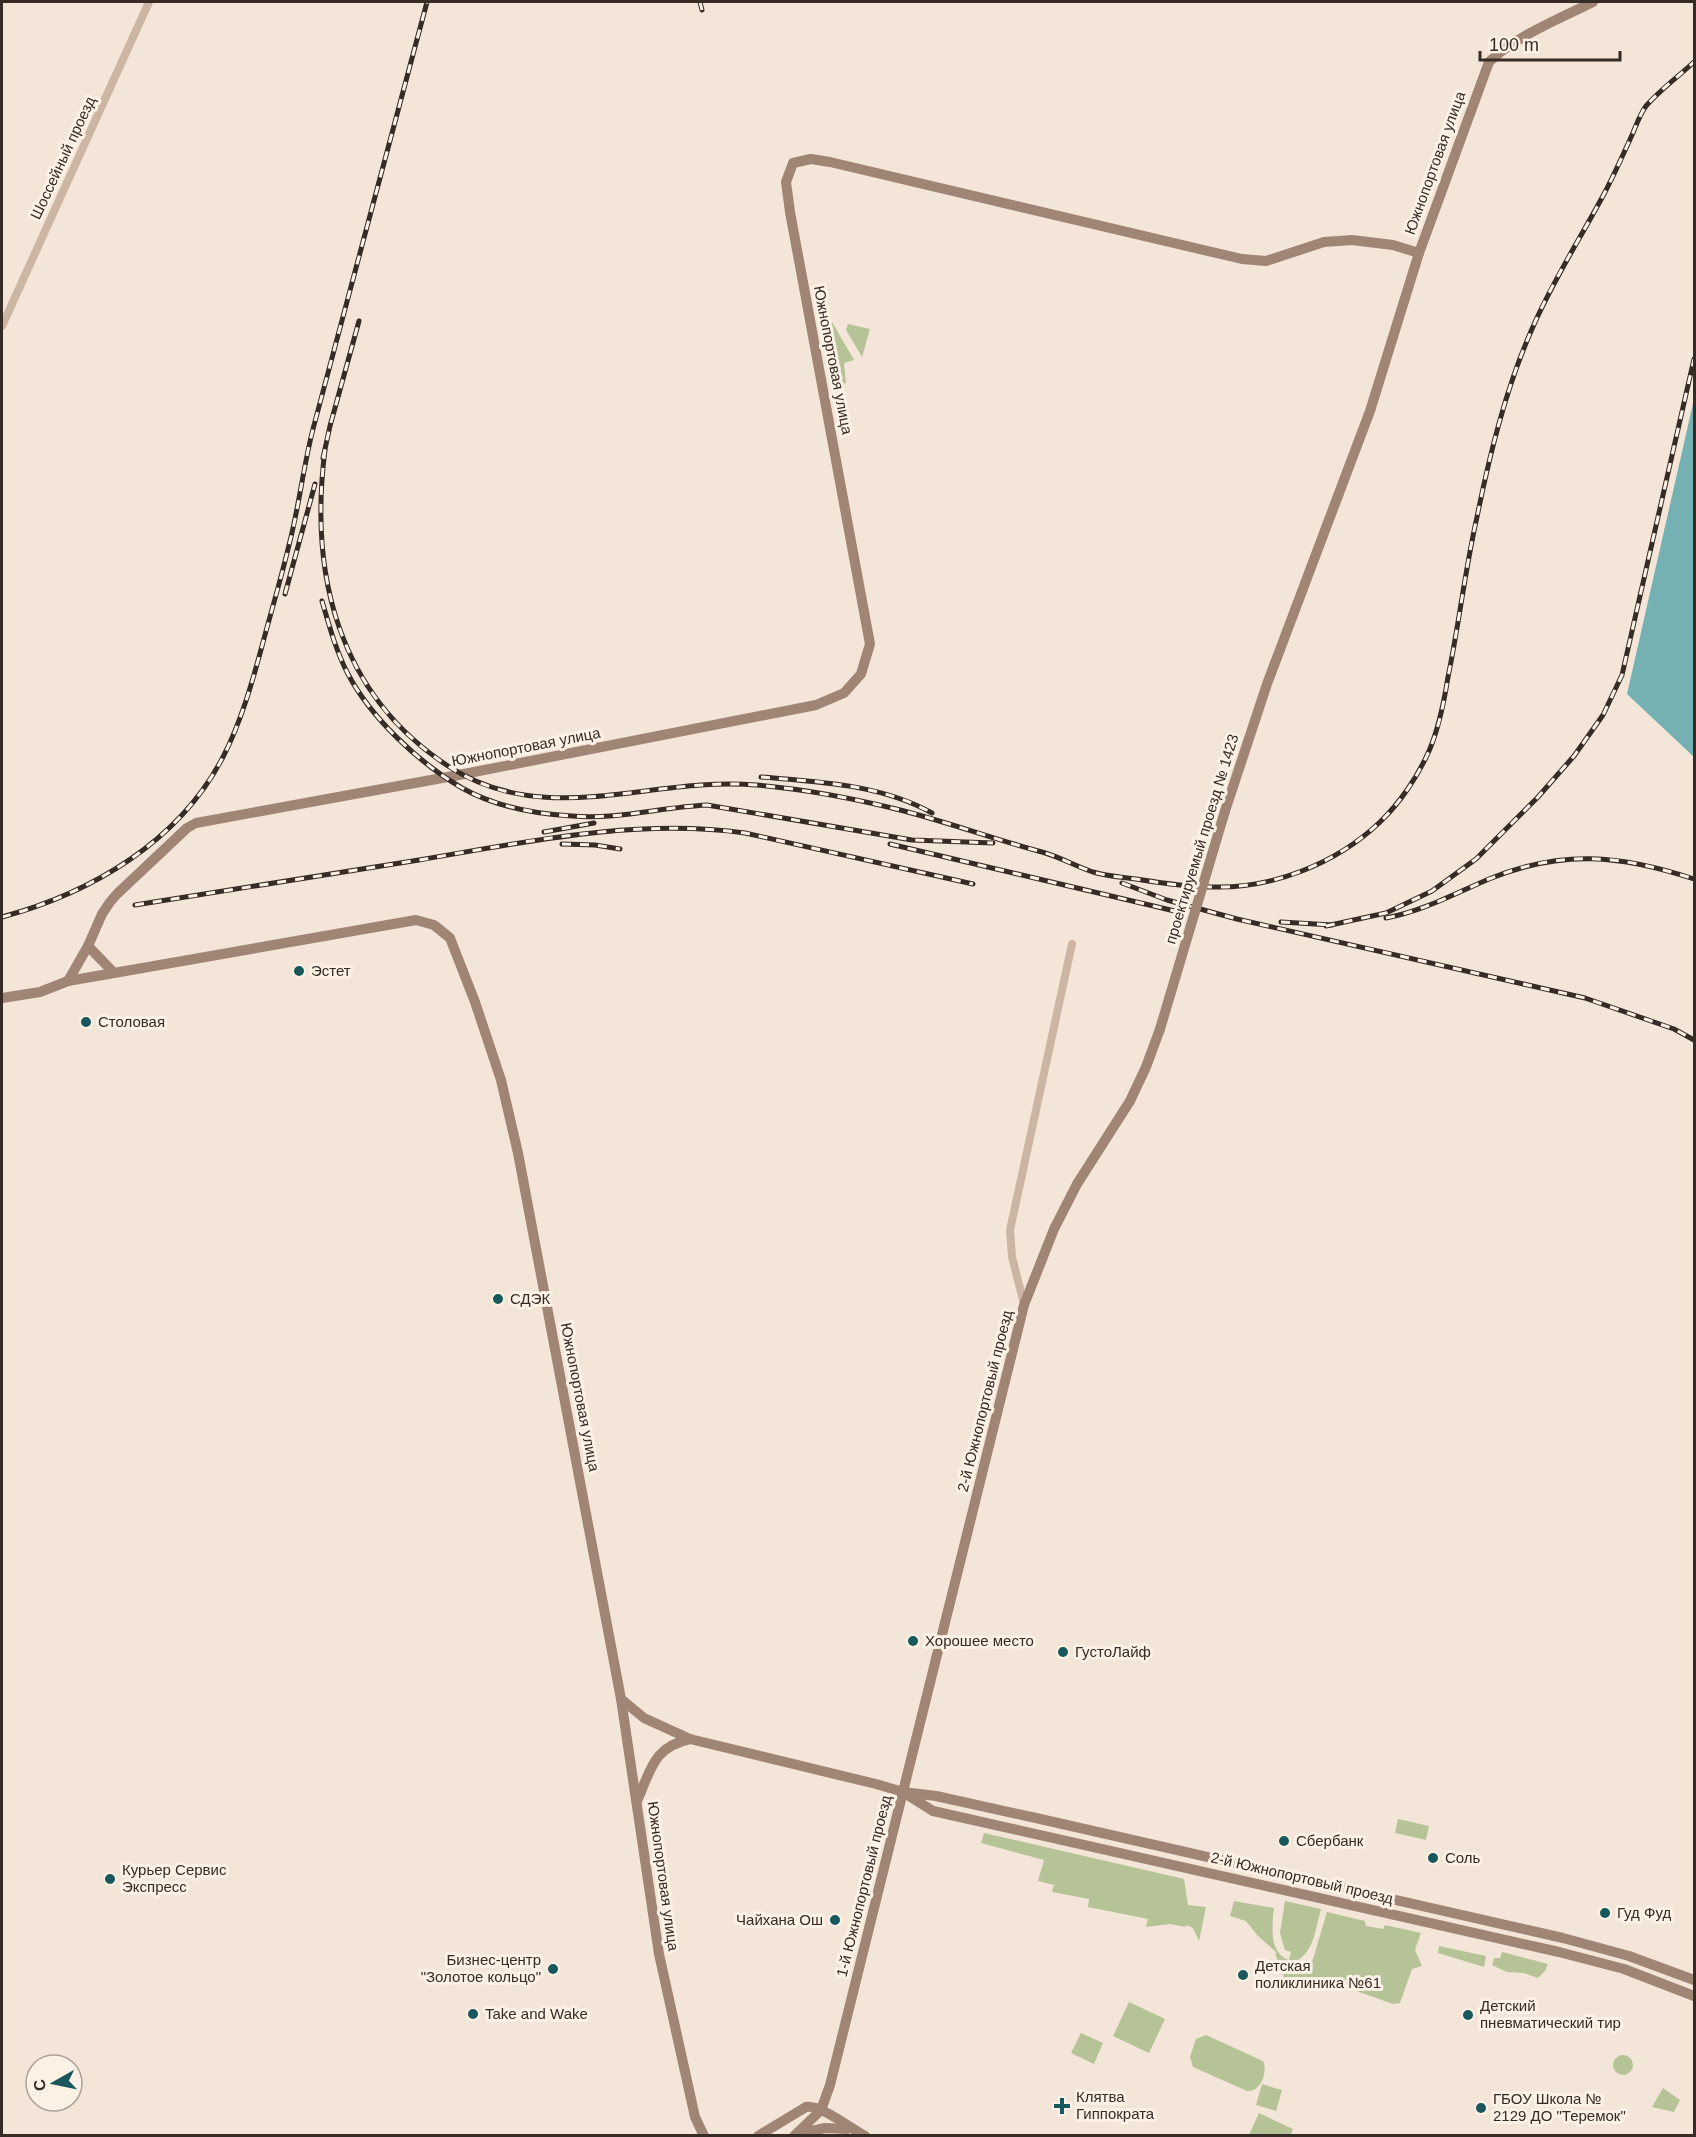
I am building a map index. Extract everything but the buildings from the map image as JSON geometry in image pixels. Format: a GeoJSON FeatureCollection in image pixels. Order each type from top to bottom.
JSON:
{"type":"FeatureCollection","features":[{"type":"Feature","properties":{"kind":"main road","name":"Южнопортовая улица"},"geometry":{"type":"LineString","coordinates":[[88,946],[102,914],[117,894],[196,823],[464,774],[816,705],[844,693],[861,674],[870,644],[790,212],[786,182],[793,163],[812,159],[830,162],[1242,259],[1266,261],[1324,242],[1352,240],[1393,245],[1419,253],[1489,62],[1498,52],[1593,2]]}},
{"type":"Feature","properties":{"kind":"main road","name":"проектируемый проезд № 1423"},"geometry":{"type":"LineString","coordinates":[[1024,1305],[1054,1229],[1077,1184],[1130,1101],[1146,1067],[1160,1029],[1225,811],[1267,684],[1370,411],[1419,253]]}},
{"type":"Feature","properties":{"kind":"main road","name":"Южнопортовая улица"},"geometry":{"type":"LineString","coordinates":[[2,998],[40,992],[68,981],[416,920],[434,925],[450,938],[475,1002],[501,1080],[518,1153],[621,1699],[659,1954],[695,2117],[704,2136]]}},
{"type":"Feature","properties":{"kind":"main road"},"geometry":{"type":"LineString","coordinates":[[68,981],[88,946],[114,973]]}},
{"type":"Feature","properties":{"kind":"main road","name":"2-й Южнопортовый проезд"},"geometry":{"type":"LineString","coordinates":[[903,1792],[1024,1305]]}},
{"type":"Feature","properties":{"kind":"main road","name":"1-й Южнопортовый проезд"},"geometry":{"type":"LineString","coordinates":[[621,1699],[644,1718],[690,1739],[903,1792],[831,2079],[821,2110]]}},
{"type":"Feature","properties":{"kind":"main road"},"geometry":{"type":"LineString","coordinates":[[637,1802],[660,1753],[673,1743],[690,1739]]}},
{"type":"Feature","properties":{"kind":"main road","name":"2-й Южнопортовый проезд"},"geometry":{"type":"LineString","coordinates":[[903,1792],[959,1801],[1563,1938],[1629,1956],[1695,1980]]}},
{"type":"Feature","properties":{"kind":"main road","name":"2-й Южнопортовый проезд"},"geometry":{"type":"LineString","coordinates":[[903,1792],[933,1811],[956,1817],[1559,1952],[1634,1973],[1695,1996]]}},
{"type":"Feature","properties":{"kind":"main road"},"geometry":{"type":"LineString","coordinates":[[956,1817],[950,1811],[950,1807],[959,1801]]}},
{"type":"Feature","properties":{"kind":"main road"},"geometry":{"type":"LineString","coordinates":[[758,2136],[811,2106],[864,2136]]}},
{"type":"Feature","properties":{"kind":"main road"},"geometry":{"type":"LineString","coordinates":[[794,2136],[821,2110]]}},
{"type":"Feature","properties":{"kind":"main road"},"geometry":{"type":"LineString","coordinates":[[794,2136],[825,2128],[853,2130]]}},
{"type":"Feature","properties":{"kind":"street","name":"Шоссейный проезд"},"geometry":{"type":"LineString","coordinates":[[2,326],[149,2]]}},
{"type":"Feature","properties":{"kind":"street","name":"2-й Южнопортовый проезд"},"geometry":{"type":"LineString","coordinates":[[1024,1305],[1012,1257],[1010,1230],[1072,944]]}},
{"type":"Feature","properties":{"kind":"green space"},"geometry":{"type":"Polygon","coordinates":[[[829,322],[832,322],[854,360],[844,363],[846,383],[840,384],[829,322]]]}},
{"type":"Feature","properties":{"kind":"green space"},"geometry":{"type":"Polygon","coordinates":[[[848,324],[870,329],[862,357],[846,330],[848,324]]]}},
{"type":"Feature","properties":{"kind":"green space"},"geometry":{"type":"Polygon","coordinates":[[[1398,1819],[1429,1826],[1426,1840],[1395,1833],[1398,1819]]]}},
{"type":"Feature","properties":{"kind":"green space"},"geometry":{"type":"Polygon","coordinates":[[[984,1833],[1184,1879],[1188,1905],[1206,1907],[1199,1941],[1193,1928],[1186,1925],[1185,1927],[1170,1924],[1146,1927],[1148,1919],[1088,1907],[1089,1899],[1052,1892],[1054,1885],[1038,1881],[1044,1860],[981,1843],[984,1833]]]}},
{"type":"Feature","properties":{"kind":"green space"},"geometry":{"type":"Polygon","coordinates":[[[1234,1901],[1274,1908],[1273,1938],[1275,1945],[1278,1951],[1289,1960],[1291,1952],[1285,1950],[1280,1933],[1285,1901],[1321,1909],[1314,1938],[1306,1953],[1300,1959],[1281,1967],[1275,1954],[1277,1953],[1257,1935],[1246,1921],[1230,1916],[1234,1901]]]}},
{"type":"Feature","properties":{"kind":"green space"},"geometry":{"type":"Polygon","coordinates":[[[1327,1912],[1365,1921],[1366,1926],[1383,1929],[1385,1925],[1421,1933],[1415,1950],[1422,1966],[1412,1969],[1400,2003],[1393,2004],[1337,1984],[1306,1977],[1284,1980],[1283,1972],[1302,1966],[1313,1959],[1327,1912]]]}},
{"type":"Feature","properties":{"kind":"green space"},"geometry":{"type":"Polygon","coordinates":[[[1439,1946],[1486,1956],[1484,1967],[1438,1953],[1439,1946]]]}},
{"type":"Feature","properties":{"kind":"green space"},"geometry":{"type":"Polygon","coordinates":[[[1502,1952],[1548,1964],[1538,1978],[1524,1973],[1507,1972],[1492,1965],[1494,1958],[1500,1958],[1502,1952]]]}},
{"type":"Feature","properties":{"kind":"green space"},"geometry":{"type":"Polygon","coordinates":[[[1129,2002],[1165,2019],[1149,2053],[1113,2036],[1129,2002]]]}},
{"type":"Feature","properties":{"kind":"green space"},"geometry":{"type":"Polygon","coordinates":[[[1081,2033],[1103,2043],[1094,2064],[1071,2053],[1081,2033]]]}},
{"type":"Feature","properties":{"kind":"green space"},"geometry":{"type":"Polygon","coordinates":[[[1206,2035],[1263,2061],[1265,2070],[1260,2085],[1247,2091],[1193,2067],[1190,2057],[1196,2039],[1206,2035]]]}},
{"type":"Feature","properties":{"kind":"green space"},"geometry":{"type":"Polygon","coordinates":[[[1623,2055],[1630,2058],[1633,2065],[1630,2072],[1623,2075],[1616,2072],[1613,2065],[1616,2058],[1623,2055]]]}},
{"type":"Feature","properties":{"kind":"green space"},"geometry":{"type":"Polygon","coordinates":[[[1262,2084],[1282,2090],[1276,2111],[1256,2105],[1262,2084]]]}},
{"type":"Feature","properties":{"kind":"green space"},"geometry":{"type":"Polygon","coordinates":[[[1663,2088],[1680,2100],[1674,2112],[1652,2107],[1663,2088]]]}},
{"type":"Feature","properties":{"kind":"green space"},"geometry":{"type":"Polygon","coordinates":[[[1259,2113],[1293,2129],[1291,2135],[1249,2135],[1259,2113]]]}},
{"type":"Feature","properties":{"kind":"water"},"geometry":{"type":"Polygon","coordinates":[[[1694,399],[1694,757],[1627,694],[1694,399]]]}},
{"type":"Feature","properties":{"kind":"railway"},"geometry":{"type":"LineString","coordinates":[[2,917],[68,894],[129,860],[157,839],[182,814],[205,787],[223,757],[241,716],[250,688],[283,570],[313,429],[427,2]]}},
{"type":"Feature","properties":{"kind":"railway"},"geometry":{"type":"LineString","coordinates":[[700,2],[702,10]]}},
{"type":"Feature","properties":{"kind":"railway"},"geometry":{"type":"LineString","coordinates":[[325,450],[321,496],[322,542],[328,585],[339,628],[357,667],[380,704],[410,737],[448,766],[485,785],[523,795],[561,798],[716,784],[756,785],[809,791],[914,814],[1049,854],[1086,870],[1103,874],[1202,887],[1234,887],[1280,878],[1323,862],[1363,837],[1395,806],[1425,760],[1436,733],[1443,705],[1487,469],[1523,351],[1548,294],[1608,187],[1644,109],[1657,94],[1694,62]]}},
{"type":"Feature","properties":{"kind":"railway"},"geometry":{"type":"LineString","coordinates":[[323,458],[359,321]]}},
{"type":"Feature","properties":{"kind":"railway"},"geometry":{"type":"LineString","coordinates":[[1326,926],[1386,913],[1432,891],[1476,859],[1538,797],[1574,756],[1603,715],[1622,675],[1694,359]]}},
{"type":"Feature","properties":{"kind":"railway"},"geometry":{"type":"LineString","coordinates":[[285,594],[315,484]]}},
{"type":"Feature","properties":{"kind":"railway"},"geometry":{"type":"LineString","coordinates":[[322,601],[344,665],[369,707],[413,753],[429,766],[462,788],[487,800],[529,811],[589,817],[707,805],[912,840],[993,843]]}},
{"type":"Feature","properties":{"kind":"railway"},"geometry":{"type":"LineString","coordinates":[[761,777],[827,783],[870,790],[912,803],[932,813]]}},
{"type":"Feature","properties":{"kind":"railway"},"geometry":{"type":"LineString","coordinates":[[544,832],[594,823]]}},
{"type":"Feature","properties":{"kind":"railway"},"geometry":{"type":"LineString","coordinates":[[135,905],[581,834],[663,828],[745,833],[973,884]]}},
{"type":"Feature","properties":{"kind":"railway"},"geometry":{"type":"LineString","coordinates":[[562,844],[595,845],[620,849]]}},
{"type":"Feature","properties":{"kind":"railway"},"geometry":{"type":"LineString","coordinates":[[890,844],[1179,912]]}},
{"type":"Feature","properties":{"kind":"railway"},"geometry":{"type":"LineString","coordinates":[[1386,918],[1426,907],[1516,869],[1567,859],[1616,861],[1694,879]]}},
{"type":"Feature","properties":{"kind":"railway"},"geometry":{"type":"LineString","coordinates":[[1122,883],[1167,900],[1237,919],[1585,998],[1674,1029],[1694,1040]]}},
{"type":"Feature","properties":{"kind":"railway"},"geometry":{"type":"LineString","coordinates":[[1281,922],[1332,925]]}},
{"type":"Feature","properties":{"kind":"place","name":"Эстет"},"geometry":{"type":"Point","coordinates":[299,971]}},
{"type":"Feature","properties":{"kind":"place","name":"Столовая"},"geometry":{"type":"Point","coordinates":[86,1022]}},
{"type":"Feature","properties":{"kind":"place","name":"СДЭК"},"geometry":{"type":"Point","coordinates":[498,1299]}},
{"type":"Feature","properties":{"kind":"place","name":"Хорошее место"},"geometry":{"type":"Point","coordinates":[913,1641]}},
{"type":"Feature","properties":{"kind":"place","name":"ГустоЛайф"},"geometry":{"type":"Point","coordinates":[1063,1652]}},
{"type":"Feature","properties":{"kind":"place","name":"Сбербанк"},"geometry":{"type":"Point","coordinates":[1284,1841]}},
{"type":"Feature","properties":{"kind":"place","name":"Соль"},"geometry":{"type":"Point","coordinates":[1433,1858]}},
{"type":"Feature","properties":{"kind":"place","name":"Курьер Сервис Экспресс"},"geometry":{"type":"Point","coordinates":[110,1879]}},
{"type":"Feature","properties":{"kind":"place","name":"Гуд Фуд"},"geometry":{"type":"Point","coordinates":[1605,1913]}},
{"type":"Feature","properties":{"kind":"place","name":"Чайхана Ош"},"geometry":{"type":"Point","coordinates":[835,1920]}},
{"type":"Feature","properties":{"kind":"place","name":"Бизнес-центр \"Золотое кольцо\""},"geometry":{"type":"Point","coordinates":[553,1969]}},
{"type":"Feature","properties":{"kind":"place","name":"Детская поликлиника №61"},"geometry":{"type":"Point","coordinates":[1243,1975]}},
{"type":"Feature","properties":{"kind":"place","name":"Take and Wake"},"geometry":{"type":"Point","coordinates":[473,2014]}},
{"type":"Feature","properties":{"kind":"place","name":"Детский пневматический тир"},"geometry":{"type":"Point","coordinates":[1468,2015]}},
{"type":"Feature","properties":{"kind":"place","name":"Клятва Гиппократа"},"geometry":{"type":"Point","coordinates":[1062,2106]}},
{"type":"Feature","properties":{"kind":"place","name":"ГБОУ Школа № 2129 ДО \"Теремок\""},"geometry":{"type":"Point","coordinates":[1481,2108]}}]}
